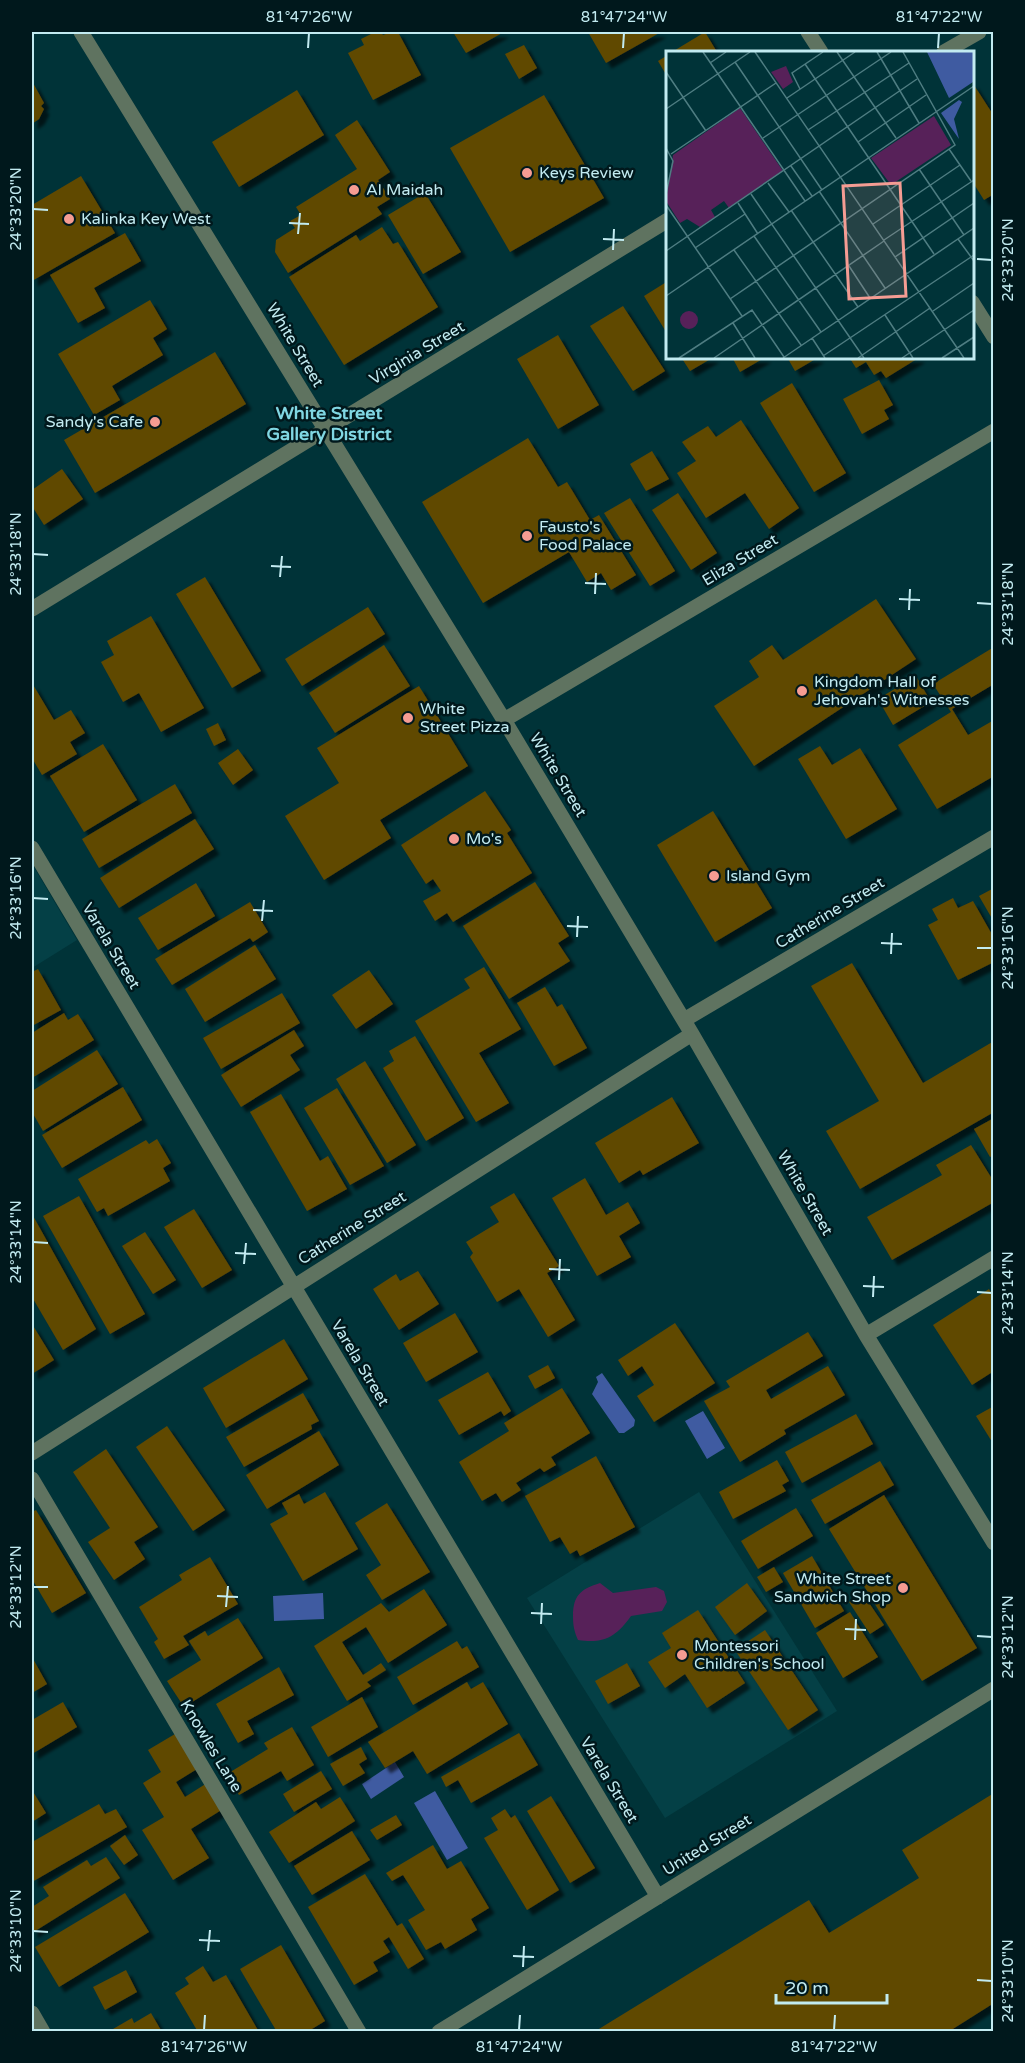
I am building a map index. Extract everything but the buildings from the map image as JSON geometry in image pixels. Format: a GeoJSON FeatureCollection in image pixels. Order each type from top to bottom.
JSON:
{"type":"FeatureCollection","features":[{"type":"Feature","properties":{"kind":"street","name":"White Street"},"geometry":{"type":"LineString","coordinates":[[81,32],[504,720],[684,1020],[866,1335],[993,1543]]}},
{"type":"Feature","properties":{"kind":"street"},"geometry":{"type":"LineString","coordinates":[[808,32],[820,51]]}},
{"type":"Feature","properties":{"kind":"street"},"geometry":{"type":"LineString","coordinates":[[946,51],[979,32]]}},
{"type":"Feature","properties":{"kind":"street","name":"Virginia Street"},"geometry":{"type":"LineString","coordinates":[[32,609],[666,221]]}},
{"type":"Feature","properties":{"kind":"street"},"geometry":{"type":"LineString","coordinates":[[974,305],[993,337]]}},
{"type":"Feature","properties":{"kind":"street","name":"Eliza Street"},"geometry":{"type":"LineString","coordinates":[[504,720],[993,431]]}},
{"type":"Feature","properties":{"kind":"street","name":"Catherine Street"},"geometry":{"type":"LineString","coordinates":[[684,1020],[993,837]]}},
{"type":"Feature","properties":{"kind":"street","name":"Varela Street"},"geometry":{"type":"LineString","coordinates":[[32,848],[658,1897]]}},
{"type":"Feature","properties":{"kind":"street","name":"Catherine Street"},"geometry":{"type":"LineString","coordinates":[[32,1453],[692,1034]]}},
{"type":"Feature","properties":{"kind":"street"},"geometry":{"type":"LineString","coordinates":[[866,1335],[993,1258]]}},
{"type":"Feature","properties":{"kind":"street","name":"Knowles Lane"},"geometry":{"type":"LineString","coordinates":[[32,1479],[359,2031]]}},
{"type":"Feature","properties":{"kind":"street","name":"United Street"},"geometry":{"type":"LineString","coordinates":[[439,2031],[993,1689]]}},
{"type":"Feature","properties":{"kind":"street"},"geometry":{"type":"LineString","coordinates":[[32,2013],[43,2031]]}},
{"type":"Feature","properties":{"kind":"shaded area"},"geometry":{"type":"Polygon","coordinates":[[[32,864],[77,940],[32,968],[32,864]]]}},
{"type":"Feature","properties":{"kind":"shaded area","name":"Montessori Children's School"},"geometry":{"type":"Polygon","coordinates":[[[699,1492],[837,1711],[665,1818],[527,1598],[699,1492]]]}},
{"type":"Feature","properties":{"kind":"shaded area"},"geometry":{"type":"Polygon","coordinates":[[[600,1583],[613,1593],[656,1587],[664,1591],[667,1602],[662,1611],[631,1616],[614,1634],[602,1640],[578,1640],[573,1622],[575,1603],[579,1594],[600,1583]]]}},
{"type":"Feature","properties":{"kind":"water"},"geometry":{"type":"Polygon","coordinates":[[[602,1373],[635,1420],[634,1426],[624,1433],[619,1433],[592,1394],[598,1382],[596,1377],[602,1373]]]}},
{"type":"Feature","properties":{"kind":"water"},"geometry":{"type":"Polygon","coordinates":[[[703,1411],[725,1448],[707,1459],[685,1421],[703,1411]]]}},
{"type":"Feature","properties":{"kind":"water"},"geometry":{"type":"Polygon","coordinates":[[[323,1593],[324,1619],[274,1621],[273,1596],[323,1593]]]}},
{"type":"Feature","properties":{"kind":"water"},"geometry":{"type":"Polygon","coordinates":[[[395,1762],[404,1777],[371,1799],[362,1784],[395,1762]]]}},
{"type":"Feature","properties":{"kind":"water"},"geometry":{"type":"Polygon","coordinates":[[[435,1791],[468,1848],[447,1860],[414,1803],[435,1791]]]}},
{"type":"Feature","properties":{"kind":"place","name":"Keys Review"},"geometry":{"type":"Point","coordinates":[527,173]}},
{"type":"Feature","properties":{"kind":"place","name":"Al Maidah"},"geometry":{"type":"Point","coordinates":[354,190]}},
{"type":"Feature","properties":{"kind":"place","name":"Kalinka Key West"},"geometry":{"type":"Point","coordinates":[69,219]}},
{"type":"Feature","properties":{"kind":"place","name":"Sandy's Cafe"},"geometry":{"type":"Point","coordinates":[155,422]}},
{"type":"Feature","properties":{"kind":"place","name":"Fausto's Food Palace"},"geometry":{"type":"Point","coordinates":[527,536]}},
{"type":"Feature","properties":{"kind":"place","name":"Kingdom Hall of Jehovah's Witnesses"},"geometry":{"type":"Point","coordinates":[802,691]}},
{"type":"Feature","properties":{"kind":"place","name":"White Street Pizza"},"geometry":{"type":"Point","coordinates":[408,718]}},
{"type":"Feature","properties":{"kind":"place","name":"Mo's"},"geometry":{"type":"Point","coordinates":[454,839]}},
{"type":"Feature","properties":{"kind":"place","name":"Island Gym"},"geometry":{"type":"Point","coordinates":[714,876]}},
{"type":"Feature","properties":{"kind":"place","name":"White Street Sandwich Shop"},"geometry":{"type":"Point","coordinates":[903,1588]}},
{"type":"Feature","properties":{"kind":"place","name":"Montessori Children's School"},"geometry":{"type":"Point","coordinates":[682,1655]}},
{"type":"Feature","properties":{"kind":"district","name":"White Street Gallery District"},"geometry":{"type":"Point","coordinates":[329,423]}}]}
